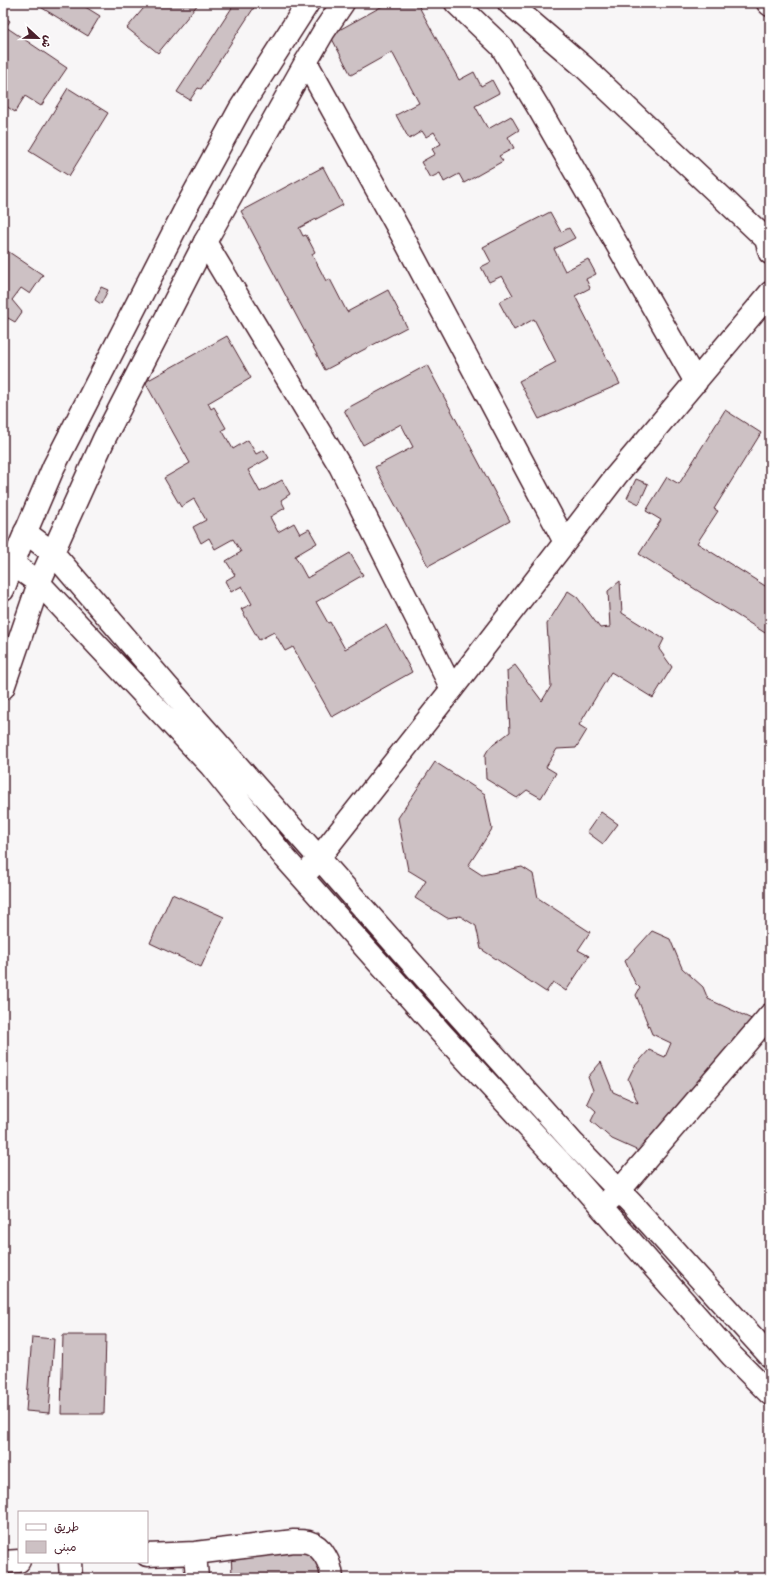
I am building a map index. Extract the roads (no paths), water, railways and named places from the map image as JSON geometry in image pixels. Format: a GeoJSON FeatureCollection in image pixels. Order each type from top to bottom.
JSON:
{"type":"FeatureCollection","features":[{"type":"Feature","properties":{"kind":"street"},"geometry":{"type":"LineString","coordinates":[[3,590],[25,532],[54,466],[191,199],[240,110],[308,3]]}},
{"type":"Feature","properties":{"kind":"street"},"geometry":{"type":"LineString","coordinates":[[3,688],[39,583],[104,439],[205,242],[306,62],[324,31],[343,3]]}},
{"type":"Feature","properties":{"kind":"street"},"geometry":{"type":"LineString","coordinates":[[456,3],[501,46],[538,107],[696,382]]}},
{"type":"Feature","properties":{"kind":"street"},"geometry":{"type":"LineString","coordinates":[[509,3],[584,67],[769,242]]}},
{"type":"Feature","properties":{"kind":"street"},"geometry":{"type":"LineString","coordinates":[[306,62],[402,235],[565,542]]}},
{"type":"Feature","properties":{"kind":"street"},"geometry":{"type":"LineString","coordinates":[[205,242],[340,466],[452,688]]}},
{"type":"Feature","properties":{"kind":"street"},"geometry":{"type":"LineString","coordinates":[[303,877],[320,858],[616,476],[770,294]]}},
{"type":"Feature","properties":{"kind":"street"},"geometry":{"type":"LineString","coordinates":[[25,532],[53,552],[167,686],[574,1144],[770,1356]]}},
{"type":"Feature","properties":{"kind":"street"},"geometry":{"type":"LineString","coordinates":[[13,564],[39,583],[211,766],[285,858],[601,1207],[732,1356],[770,1394]]}},
{"type":"Feature","properties":{"kind":"street"},"geometry":{"type":"LineString","coordinates":[[601,1207],[619,1191],[770,1015]]}},
{"type":"Feature","properties":{"kind":"street"},"geometry":{"type":"LineString","coordinates":[[148,1555],[195,1553],[294,1541],[307,1542],[317,1546],[325,1556],[332,1571],[332,1578]]}},
{"type":"Feature","properties":{"kind":"street"},"geometry":{"type":"LineString","coordinates":[[195,1553],[197,1578]]}},
{"type":"Feature","properties":{"kind":"street"},"geometry":{"type":"LineString","coordinates":[[3,1562],[18,1561]]}},
{"type":"Feature","properties":{"kind":"street"},"geometry":{"type":"LineString","coordinates":[[70,1563],[71,1578]]}}]}
